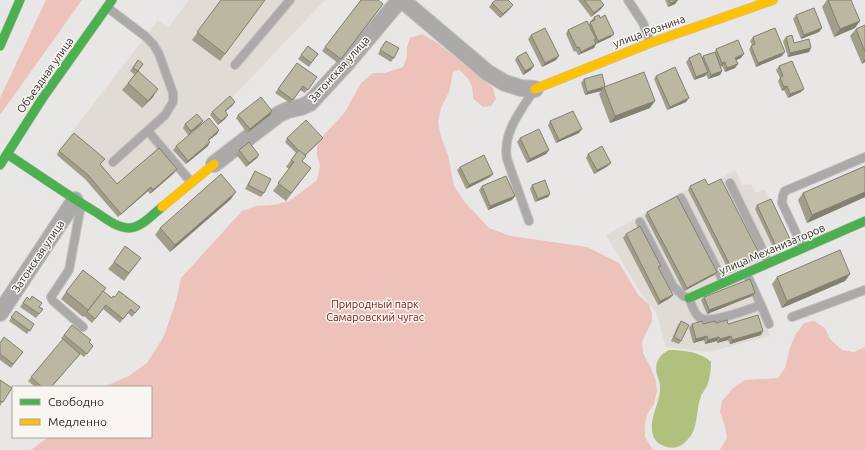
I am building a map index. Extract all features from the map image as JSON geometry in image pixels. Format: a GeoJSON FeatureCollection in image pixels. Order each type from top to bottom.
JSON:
{"type":"FeatureCollection","features":[{"type":"Feature","properties":{"kind":"main road"},"geometry":{"type":"LineString","coordinates":[[0,46],[20,0]]}},
{"type":"Feature","properties":{"kind":"main road","name":"улица Рознина"},"geometry":{"type":"LineString","coordinates":[[535,89],[650,43],[773,0]]}},
{"type":"Feature","properties":{"kind":"main road","name":"Объездная улица"},"geometry":{"type":"LineString","coordinates":[[0,165],[42,99],[110,4]]}},
{"type":"Feature","properties":{"kind":"main road","name":"Затонская улица"},"geometry":{"type":"LineString","coordinates":[[7,154],[78,202],[115,223],[131,228],[146,220],[214,164]]}},
{"type":"Feature","properties":{"kind":"main road","name":"улица Механизаторов"},"geometry":{"type":"LineString","coordinates":[[689,298],[865,221]]}},
{"type":"Feature","properties":{"kind":"street","name":"Затонская улица"},"geometry":{"type":"LineString","coordinates":[[214,164],[279,114],[310,103],[401,0],[488,73],[506,83],[521,88],[535,89]]}},
{"type":"Feature","properties":{"kind":"street","name":"Затонская улица"},"geometry":{"type":"LineString","coordinates":[[0,313],[78,202]]}},
{"type":"Feature","properties":{"kind":"lane"},"geometry":{"type":"LineString","coordinates":[[235,66],[290,0]]}},
{"type":"Feature","properties":{"kind":"lane"},"geometry":{"type":"LineString","coordinates":[[628,0],[643,23],[650,43]]}},
{"type":"Feature","properties":{"kind":"lane"},"geometry":{"type":"LineString","coordinates":[[110,4],[153,44],[159,54],[173,93],[173,102],[165,115],[113,162]]}},
{"type":"Feature","properties":{"kind":"lane"},"geometry":{"type":"LineString","coordinates":[[529,221],[505,151],[506,140],[510,130],[535,89]]}},
{"type":"Feature","properties":{"kind":"lane"},"geometry":{"type":"LineString","coordinates":[[148,131],[191,183]]}},
{"type":"Feature","properties":{"kind":"lane"},"geometry":{"type":"LineString","coordinates":[[803,249],[782,203],[783,195],[786,191],[865,157]]}},
{"type":"Feature","properties":{"kind":"lane"},"geometry":{"type":"LineString","coordinates":[[730,183],[769,263]]}},
{"type":"Feature","properties":{"kind":"lane"},"geometry":{"type":"LineString","coordinates":[[681,198],[724,283]]}},
{"type":"Feature","properties":{"kind":"lane"},"geometry":{"type":"LineString","coordinates":[[78,202],[69,270],[51,297],[53,301],[83,327]]}},
{"type":"Feature","properties":{"kind":"lane"},"geometry":{"type":"LineString","coordinates":[[640,222],[673,286],[683,296],[689,298],[696,314],[701,318],[707,319],[726,316],[761,304]]}},
{"type":"Feature","properties":{"kind":"lane"},"geometry":{"type":"LineString","coordinates":[[746,274],[769,324]]}},
{"type":"Feature","properties":{"kind":"lane"},"geometry":{"type":"LineString","coordinates":[[792,317],[865,290]]}},
{"type":"Feature","properties":{"kind":"shaded area"},"geometry":{"type":"Polygon","coordinates":[[[189,0],[325,0],[230,100],[227,100],[207,117],[219,132],[206,143],[208,146],[150,194],[148,191],[118,217],[85,179],[55,154],[158,20],[168,28],[189,0]]]}},
{"type":"Feature","properties":{"kind":"shaded area"},"geometry":{"type":"Polygon","coordinates":[[[735,170],[743,185],[751,184],[756,193],[765,189],[791,243],[751,278],[770,336],[709,352],[666,347],[656,312],[639,290],[606,235],[702,181],[705,187],[735,170]]]}},
{"type":"Feature","properties":{"kind":"shaded area"},"geometry":{"type":"Polygon","coordinates":[[[669,350],[686,351],[697,354],[711,362],[709,380],[698,405],[696,423],[692,433],[682,445],[672,448],[657,442],[652,431],[653,419],[660,392],[660,383],[656,367],[662,354],[669,350]]]}},
{"type":"Feature","properties":{"kind":"green space"},"geometry":{"type":"Polygon","coordinates":[[[46,0],[82,0],[0,115],[0,98],[46,0]]]}},
{"type":"Feature","properties":{"kind":"green space","name":"Природный парк Самаровский чугас"},"geometry":{"type":"Polygon","coordinates":[[[422,34],[436,42],[493,88],[496,99],[491,106],[483,107],[473,98],[471,85],[466,76],[459,70],[453,72],[449,92],[441,108],[438,122],[441,137],[448,155],[454,186],[463,200],[489,228],[511,236],[587,247],[619,263],[639,296],[649,304],[652,314],[652,321],[642,342],[643,353],[656,381],[657,391],[654,404],[648,413],[645,423],[645,437],[653,450],[31,450],[47,438],[152,438],[152,386],[105,386],[129,376],[147,363],[164,336],[176,301],[181,278],[242,211],[256,206],[273,205],[289,201],[317,180],[320,166],[317,155],[317,146],[324,135],[345,112],[361,83],[373,73],[385,73],[403,67],[407,57],[407,47],[410,38],[422,34]]]}},
{"type":"Feature","properties":{"kind":"green space"},"geometry":{"type":"Polygon","coordinates":[[[814,321],[825,328],[830,339],[842,350],[854,352],[865,347],[865,450],[720,450],[727,438],[720,412],[722,401],[733,388],[745,380],[778,378],[785,368],[795,335],[804,323],[814,321]]]}},
{"type":"Feature","properties":{"kind":"building"},"geometry":{"type":"Polygon","coordinates":[[[221,0],[265,0],[225,54],[197,32],[221,0]]]}},
{"type":"Feature","properties":{"kind":"building"},"geometry":{"type":"Polygon","coordinates":[[[361,0],[378,0],[383,4],[341,59],[325,47],[361,0]]]}},
{"type":"Feature","properties":{"kind":"building"},"geometry":{"type":"Polygon","coordinates":[[[496,0],[508,0],[513,5],[503,14],[492,3],[496,0]]]}},
{"type":"Feature","properties":{"kind":"building"},"geometry":{"type":"Polygon","coordinates":[[[584,0],[600,0],[604,5],[594,13],[584,0]]]}},
{"type":"Feature","properties":{"kind":"building"},"geometry":{"type":"Polygon","coordinates":[[[669,0],[678,0],[671,3],[669,0]]]}},
{"type":"Feature","properties":{"kind":"building"},"geometry":{"type":"Polygon","coordinates":[[[828,0],[851,0],[860,21],[840,29],[828,0]]]}},
{"type":"Feature","properties":{"kind":"building"},"geometry":{"type":"Polygon","coordinates":[[[814,8],[822,28],[804,35],[796,15],[814,8]]]}},
{"type":"Feature","properties":{"kind":"building"},"geometry":{"type":"Polygon","coordinates":[[[599,15],[600,18],[605,15],[614,34],[598,41],[590,22],[595,20],[594,17],[599,15]]]}},
{"type":"Feature","properties":{"kind":"building"},"geometry":{"type":"Polygon","coordinates":[[[587,21],[596,39],[594,40],[596,44],[581,52],[579,47],[577,48],[568,30],[587,21]]]}},
{"type":"Feature","properties":{"kind":"building"},"geometry":{"type":"Polygon","coordinates":[[[865,25],[865,52],[856,29],[865,25]]]}},
{"type":"Feature","properties":{"kind":"building"},"geometry":{"type":"Polygon","coordinates":[[[545,28],[559,56],[545,63],[531,35],[545,28]]]}},
{"type":"Feature","properties":{"kind":"building"},"geometry":{"type":"Polygon","coordinates":[[[775,28],[785,52],[758,63],[751,46],[755,44],[753,37],[775,28]]]}},
{"type":"Feature","properties":{"kind":"building"},"geometry":{"type":"Polygon","coordinates":[[[792,35],[794,43],[809,39],[811,48],[790,53],[786,37],[792,35]]]}},
{"type":"Feature","properties":{"kind":"building"},"geometry":{"type":"Polygon","coordinates":[[[738,40],[744,54],[735,58],[738,64],[727,68],[725,62],[722,63],[716,49],[738,40]]]}},
{"type":"Feature","properties":{"kind":"building"},"geometry":{"type":"Polygon","coordinates":[[[386,41],[399,48],[394,58],[380,50],[386,41]]]}},
{"type":"Feature","properties":{"kind":"building"},"geometry":{"type":"Polygon","coordinates":[[[308,46],[318,54],[311,63],[301,55],[308,46]]]}},
{"type":"Feature","properties":{"kind":"building"},"geometry":{"type":"Polygon","coordinates":[[[526,52],[534,66],[525,71],[517,57],[526,52]]]}},
{"type":"Feature","properties":{"kind":"building"},"geometry":{"type":"Polygon","coordinates":[[[715,52],[722,71],[711,75],[703,56],[715,52]]]}},
{"type":"Feature","properties":{"kind":"building"},"geometry":{"type":"Polygon","coordinates":[[[700,53],[708,72],[696,77],[689,58],[700,53]]]}},
{"type":"Feature","properties":{"kind":"building"},"geometry":{"type":"Polygon","coordinates":[[[138,60],[143,64],[138,71],[133,68],[138,60]]]}},
{"type":"Feature","properties":{"kind":"building"},"geometry":{"type":"Polygon","coordinates":[[[792,61],[804,89],[790,94],[787,86],[784,87],[780,78],[783,76],[779,66],[792,61]]]}},
{"type":"Feature","properties":{"kind":"building"},"geometry":{"type":"Polygon","coordinates":[[[297,63],[317,77],[308,90],[303,86],[293,100],[278,89],[297,63]]]}},
{"type":"Feature","properties":{"kind":"building"},"geometry":{"type":"Polygon","coordinates":[[[675,67],[689,98],[670,107],[656,76],[675,67]]]}},
{"type":"Feature","properties":{"kind":"building"},"geometry":{"type":"Polygon","coordinates":[[[138,71],[158,89],[148,101],[128,83],[138,71]]]}},
{"type":"Feature","properties":{"kind":"building"},"geometry":{"type":"Polygon","coordinates":[[[644,72],[655,101],[615,116],[604,87],[644,72]]]}},
{"type":"Feature","properties":{"kind":"building"},"geometry":{"type":"Polygon","coordinates":[[[602,74],[605,86],[587,92],[584,79],[602,74]]]}},
{"type":"Feature","properties":{"kind":"building"},"geometry":{"type":"Polygon","coordinates":[[[230,96],[235,102],[225,111],[228,115],[221,121],[212,112],[230,96]]]}},
{"type":"Feature","properties":{"kind":"building"},"geometry":{"type":"Polygon","coordinates":[[[261,97],[272,111],[250,129],[238,115],[261,97]]]}},
{"type":"Feature","properties":{"kind":"building"},"geometry":{"type":"Polygon","coordinates":[[[573,111],[582,129],[559,140],[550,121],[573,111]]]}},
{"type":"Feature","properties":{"kind":"building"},"geometry":{"type":"Polygon","coordinates":[[[197,114],[203,121],[191,131],[185,124],[197,114]]]}},
{"type":"Feature","properties":{"kind":"building"},"geometry":{"type":"Polygon","coordinates":[[[209,118],[219,130],[208,140],[210,142],[188,161],[176,146],[209,118]]]}},
{"type":"Feature","properties":{"kind":"building"},"geometry":{"type":"Polygon","coordinates":[[[306,120],[323,138],[305,155],[299,151],[287,138],[306,120]]]}},
{"type":"Feature","properties":{"kind":"building"},"geometry":{"type":"Polygon","coordinates":[[[539,129],[549,150],[530,159],[520,138],[539,129]]]}},
{"type":"Feature","properties":{"kind":"building"},"geometry":{"type":"Polygon","coordinates":[[[74,133],[105,159],[100,164],[117,184],[159,148],[177,169],[153,190],[151,187],[121,214],[88,175],[59,151],[74,133]]]}},
{"type":"Feature","properties":{"kind":"building"},"geometry":{"type":"Polygon","coordinates":[[[249,142],[259,155],[249,163],[239,150],[249,142]]]}},
{"type":"Feature","properties":{"kind":"building"},"geometry":{"type":"Polygon","coordinates":[[[602,146],[611,163],[597,170],[588,154],[602,146]]]}},
{"type":"Feature","properties":{"kind":"building"},"geometry":{"type":"Polygon","coordinates":[[[299,150],[306,156],[302,161],[311,168],[291,193],[278,183],[294,162],[291,160],[299,150]]]}},
{"type":"Feature","properties":{"kind":"building"},"geometry":{"type":"Polygon","coordinates":[[[484,155],[493,174],[469,185],[460,167],[484,155]]]}},
{"type":"Feature","properties":{"kind":"building"},"geometry":{"type":"Polygon","coordinates":[[[865,166],[865,192],[812,215],[803,193],[865,166]]]}},
{"type":"Feature","properties":{"kind":"building"},"geometry":{"type":"Polygon","coordinates":[[[255,171],[271,179],[264,193],[248,185],[255,171]]]}},
{"type":"Feature","properties":{"kind":"building"},"geometry":{"type":"Polygon","coordinates":[[[221,174],[236,192],[175,245],[160,228],[221,174]]]}},
{"type":"Feature","properties":{"kind":"building"},"geometry":{"type":"Polygon","coordinates":[[[506,176],[515,196],[490,206],[482,186],[506,176]]]}},
{"type":"Feature","properties":{"kind":"building"},"geometry":{"type":"Polygon","coordinates":[[[705,179],[708,185],[721,179],[760,255],[732,269],[690,186],[705,179]]]}},
{"type":"Feature","properties":{"kind":"building"},"geometry":{"type":"Polygon","coordinates":[[[545,180],[550,194],[538,199],[532,185],[545,180]]]}},
{"type":"Feature","properties":{"kind":"building"},"geometry":{"type":"Polygon","coordinates":[[[677,196],[717,272],[687,288],[647,212],[677,196]]]}},
{"type":"Feature","properties":{"kind":"building"},"geometry":{"type":"Polygon","coordinates":[[[771,199],[790,239],[776,246],[757,205],[771,199]]]}},
{"type":"Feature","properties":{"kind":"building"},"geometry":{"type":"Polygon","coordinates":[[[640,226],[661,266],[658,267],[673,295],[660,301],[626,234],[640,226]]]}},
{"type":"Feature","properties":{"kind":"building"},"geometry":{"type":"Polygon","coordinates":[[[125,246],[141,258],[129,273],[114,262],[125,246]]]}},
{"type":"Feature","properties":{"kind":"building"},"geometry":{"type":"Polygon","coordinates":[[[840,250],[850,274],[787,301],[777,277],[840,250]]]}},
{"type":"Feature","properties":{"kind":"building"},"geometry":{"type":"Polygon","coordinates":[[[83,270],[106,288],[88,310],[66,292],[83,270]]]}},
{"type":"Feature","properties":{"kind":"building"},"geometry":{"type":"Polygon","coordinates":[[[750,279],[755,293],[709,310],[704,297],[750,279]]]}},
{"type":"Feature","properties":{"kind":"building"},"geometry":{"type":"Polygon","coordinates":[[[103,291],[112,298],[113,296],[115,297],[119,291],[140,307],[135,313],[131,309],[123,319],[106,305],[95,319],[87,312],[103,291]]]}},
{"type":"Feature","properties":{"kind":"building"},"geometry":{"type":"Polygon","coordinates":[[[32,296],[42,303],[39,307],[43,309],[39,314],[23,303],[27,297],[30,300],[32,296]]]}},
{"type":"Feature","properties":{"kind":"building"},"geometry":{"type":"Polygon","coordinates":[[[16,311],[34,324],[30,331],[11,317],[16,311]]]}},
{"type":"Feature","properties":{"kind":"building"},"geometry":{"type":"Polygon","coordinates":[[[758,315],[763,331],[732,340],[731,336],[708,340],[707,336],[696,339],[692,324],[702,321],[703,324],[727,320],[728,324],[758,315]]]}},
{"type":"Feature","properties":{"kind":"building"},"geometry":{"type":"Polygon","coordinates":[[[681,321],[689,325],[681,341],[674,337],[681,321]]]}},
{"type":"Feature","properties":{"kind":"building"},"geometry":{"type":"Polygon","coordinates":[[[72,325],[91,340],[89,342],[93,346],[87,354],[64,335],[72,325]]]}},
{"type":"Feature","properties":{"kind":"building"},"geometry":{"type":"Polygon","coordinates":[[[4,337],[23,352],[13,364],[0,354],[0,343],[4,337]]]}},
{"type":"Feature","properties":{"kind":"building"},"geometry":{"type":"Polygon","coordinates":[[[63,339],[80,354],[52,386],[41,386],[31,377],[63,339]]]}},
{"type":"Feature","properties":{"kind":"building"},"geometry":{"type":"Polygon","coordinates":[[[0,380],[12,388],[3,402],[0,401],[0,380]]]}},
{"type":"Feature","properties":{"kind":"traffic: fast"},"geometry":{"type":"LineString","coordinates":[[0,46],[20,0]]}},
{"type":"Feature","properties":{"kind":"traffic: fast"},"geometry":{"type":"LineString","coordinates":[[0,165],[42,99],[112,0]]}},
{"type":"Feature","properties":{"kind":"traffic: fast"},"geometry":{"type":"LineString","coordinates":[[7,154],[110,222],[124,228],[138,226],[162,207]]}},
{"type":"Feature","properties":{"kind":"traffic: fast"},"geometry":{"type":"LineString","coordinates":[[689,298],[865,221]]}},
{"type":"Feature","properties":{"kind":"traffic: slow"},"geometry":{"type":"LineString","coordinates":[[535,89],[650,43],[773,0]]}},
{"type":"Feature","properties":{"kind":"traffic: slow"},"geometry":{"type":"LineString","coordinates":[[162,207],[214,164]]}}]}
